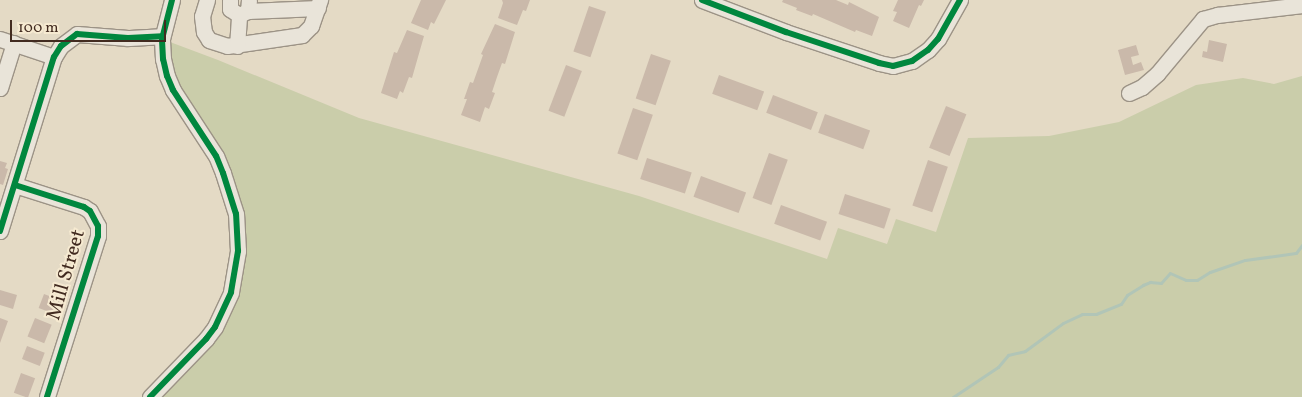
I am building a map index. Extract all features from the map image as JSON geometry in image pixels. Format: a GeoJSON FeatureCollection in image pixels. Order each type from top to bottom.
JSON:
{"type":"FeatureCollection","features":[{"type":"Feature","properties":{"kind":"street"},"geometry":{"type":"LineString","coordinates":[[150,397],[215,327],[231,292],[238,251],[236,214],[229,188],[216,156],[173,90],[163,59],[162,36],[172,0]]}},
{"type":"Feature","properties":{"kind":"street"},"geometry":{"type":"LineString","coordinates":[[207,0],[202,16],[204,32],[216,44],[237,46],[302,35],[311,26],[319,4],[230,10],[230,0]]}},
{"type":"Feature","properties":{"kind":"street"},"geometry":{"type":"LineString","coordinates":[[702,0],[786,32],[893,66],[912,62],[928,50],[938,40],[960,0]]}},
{"type":"Feature","properties":{"kind":"street"},"geometry":{"type":"LineString","coordinates":[[1129,93],[1142,87],[1157,74],[1204,20],[1217,15],[1302,5]]}},
{"type":"Feature","properties":{"kind":"street"},"geometry":{"type":"LineString","coordinates":[[237,46],[245,9]]}},
{"type":"Feature","properties":{"kind":"street"},"geometry":{"type":"LineString","coordinates":[[0,232],[54,57],[61,46],[77,34],[128,38],[162,36]]}},
{"type":"Feature","properties":{"kind":"street"},"geometry":{"type":"LineString","coordinates":[[0,88],[7,41],[54,57]]}},
{"type":"Feature","properties":{"kind":"street","name":"Mill Street"},"geometry":{"type":"LineString","coordinates":[[14,185],[84,207],[90,211],[98,226],[98,236],[47,397]]}},
{"type":"Feature","properties":{"kind":"green space"},"geometry":{"type":"Polygon","coordinates":[[[162,39],[359,118],[639,196],[827,259],[838,228],[887,244],[896,219],[936,232],[968,138],[1049,136],[1119,122],[1196,85],[1243,78],[1274,84],[1302,76],[1302,397],[150,397],[170,378],[231,292],[233,199],[173,90],[162,39]]]}},
{"type":"Feature","properties":{"kind":"building"},"geometry":{"type":"Polygon","coordinates":[[[421,0],[446,0],[434,24],[431,22],[428,30],[411,23],[421,0]]]}},
{"type":"Feature","properties":{"kind":"building"},"geometry":{"type":"Polygon","coordinates":[[[502,0],[530,0],[526,11],[523,10],[517,25],[498,18],[503,3],[502,0]]]}},
{"type":"Feature","properties":{"kind":"building"},"geometry":{"type":"Polygon","coordinates":[[[783,0],[836,0],[848,5],[849,2],[879,17],[872,36],[856,30],[855,32],[813,14],[812,16],[796,10],[797,8],[782,2],[783,0]]]}},
{"type":"Feature","properties":{"kind":"building"},"geometry":{"type":"Polygon","coordinates":[[[898,0],[924,0],[921,6],[919,5],[909,28],[893,21],[897,12],[893,11],[898,0]]]}},
{"type":"Feature","properties":{"kind":"building"},"geometry":{"type":"Polygon","coordinates":[[[589,6],[606,12],[590,57],[573,51],[589,6]]]}},
{"type":"Feature","properties":{"kind":"building"},"geometry":{"type":"Polygon","coordinates":[[[495,24],[515,32],[505,64],[502,63],[497,77],[492,92],[495,93],[489,109],[485,107],[480,122],[461,115],[467,99],[464,99],[470,82],[473,83],[483,55],[481,54],[495,24]]]}},
{"type":"Feature","properties":{"kind":"building"},"geometry":{"type":"Polygon","coordinates":[[[407,30],[424,36],[412,78],[409,77],[403,93],[400,91],[397,99],[381,93],[394,52],[397,53],[407,30]]]}},
{"type":"Feature","properties":{"kind":"building"},"geometry":{"type":"Polygon","coordinates":[[[1209,40],[1227,44],[1223,62],[1202,57],[1203,51],[1207,52],[1209,40]]]}},
{"type":"Feature","properties":{"kind":"building"},"geometry":{"type":"Polygon","coordinates":[[[1136,45],[1139,55],[1131,57],[1133,65],[1141,62],[1144,70],[1125,75],[1118,50],[1136,45]]]}},
{"type":"Feature","properties":{"kind":"building"},"geometry":{"type":"Polygon","coordinates":[[[651,54],[671,61],[656,105],[636,98],[651,54]]]}},
{"type":"Feature","properties":{"kind":"building"},"geometry":{"type":"Polygon","coordinates":[[[566,65],[582,71],[564,117],[548,111],[566,65]]]}},
{"type":"Feature","properties":{"kind":"building"},"geometry":{"type":"Polygon","coordinates":[[[719,75],[764,91],[757,110],[712,94],[719,75]]]}},
{"type":"Feature","properties":{"kind":"building"},"geometry":{"type":"Polygon","coordinates":[[[773,95],[818,112],[811,130],[766,113],[773,95]]]}},
{"type":"Feature","properties":{"kind":"building"},"geometry":{"type":"Polygon","coordinates":[[[946,106],[966,114],[950,156],[929,148],[946,106]]]}},
{"type":"Feature","properties":{"kind":"building"},"geometry":{"type":"Polygon","coordinates":[[[633,108],[653,115],[637,160],[617,153],[633,108]]]}},
{"type":"Feature","properties":{"kind":"building"},"geometry":{"type":"Polygon","coordinates":[[[825,114],[870,130],[863,149],[818,133],[825,114]]]}},
{"type":"Feature","properties":{"kind":"building"},"geometry":{"type":"Polygon","coordinates":[[[769,153],[788,160],[771,205],[753,198],[769,153]]]}},
{"type":"Feature","properties":{"kind":"building"},"geometry":{"type":"Polygon","coordinates":[[[647,158],[692,173],[685,193],[640,179],[647,158]]]}},
{"type":"Feature","properties":{"kind":"building"},"geometry":{"type":"Polygon","coordinates":[[[928,160],[948,167],[932,212],[912,205],[928,160]]]}},
{"type":"Feature","properties":{"kind":"building"},"geometry":{"type":"Polygon","coordinates":[[[0,161],[7,163],[5,168],[8,169],[3,185],[0,184],[0,161]]]}},
{"type":"Feature","properties":{"kind":"building"},"geometry":{"type":"Polygon","coordinates":[[[701,176],[746,192],[739,213],[693,197],[701,176]]]}},
{"type":"Feature","properties":{"kind":"building"},"geometry":{"type":"Polygon","coordinates":[[[845,194],[891,209],[884,229],[839,214],[845,194]]]}},
{"type":"Feature","properties":{"kind":"building"},"geometry":{"type":"Polygon","coordinates":[[[781,205],[827,222],[820,241],[774,224],[781,205]]]}},
{"type":"Feature","properties":{"kind":"building"},"geometry":{"type":"Polygon","coordinates":[[[0,290],[17,295],[13,309],[0,305],[0,290]]]}},
{"type":"Feature","properties":{"kind":"building"},"geometry":{"type":"Polygon","coordinates":[[[44,294],[60,300],[54,314],[39,308],[44,294]]]}},
{"type":"Feature","properties":{"kind":"building"},"geometry":{"type":"Polygon","coordinates":[[[0,318],[8,321],[0,343],[0,318]]]}},
{"type":"Feature","properties":{"kind":"building"},"geometry":{"type":"Polygon","coordinates":[[[35,318],[52,325],[44,343],[28,337],[35,318]]]}},
{"type":"Feature","properties":{"kind":"building"},"geometry":{"type":"Polygon","coordinates":[[[27,346],[45,353],[40,366],[22,359],[27,346]]]}},
{"type":"Feature","properties":{"kind":"building"},"geometry":{"type":"Polygon","coordinates":[[[21,373],[35,378],[28,397],[14,393],[21,373]]]}},
{"type":"Feature","properties":{"kind":"waterway"},"geometry":{"type":"LineString","coordinates":[[953,397],[998,367],[1008,355],[1025,351],[1063,323],[1082,314],[1096,314],[1121,304],[1127,295],[1150,282],[1161,283],[1170,273],[1186,280],[1197,280],[1210,272],[1245,260],[1296,253],[1302,245]]}},
{"type":"Feature","properties":{"kind":"cycle path"},"geometry":{"type":"LineString","coordinates":[[150,397],[206,339],[215,327],[231,292],[238,251],[236,214],[223,173],[216,156],[173,90],[167,76],[163,59],[162,39],[172,0]]}},
{"type":"Feature","properties":{"kind":"cycle path"},"geometry":{"type":"LineString","coordinates":[[702,0],[786,32],[893,66],[912,61],[928,50],[938,39],[960,0]]}},
{"type":"Feature","properties":{"kind":"cycle path"},"geometry":{"type":"LineString","coordinates":[[0,231],[54,57],[61,46],[77,34],[128,38],[162,36]]}},
{"type":"Feature","properties":{"kind":"cycle path"},"geometry":{"type":"LineString","coordinates":[[15,185],[84,207],[90,211],[98,226],[98,236],[47,397]]}}]}
